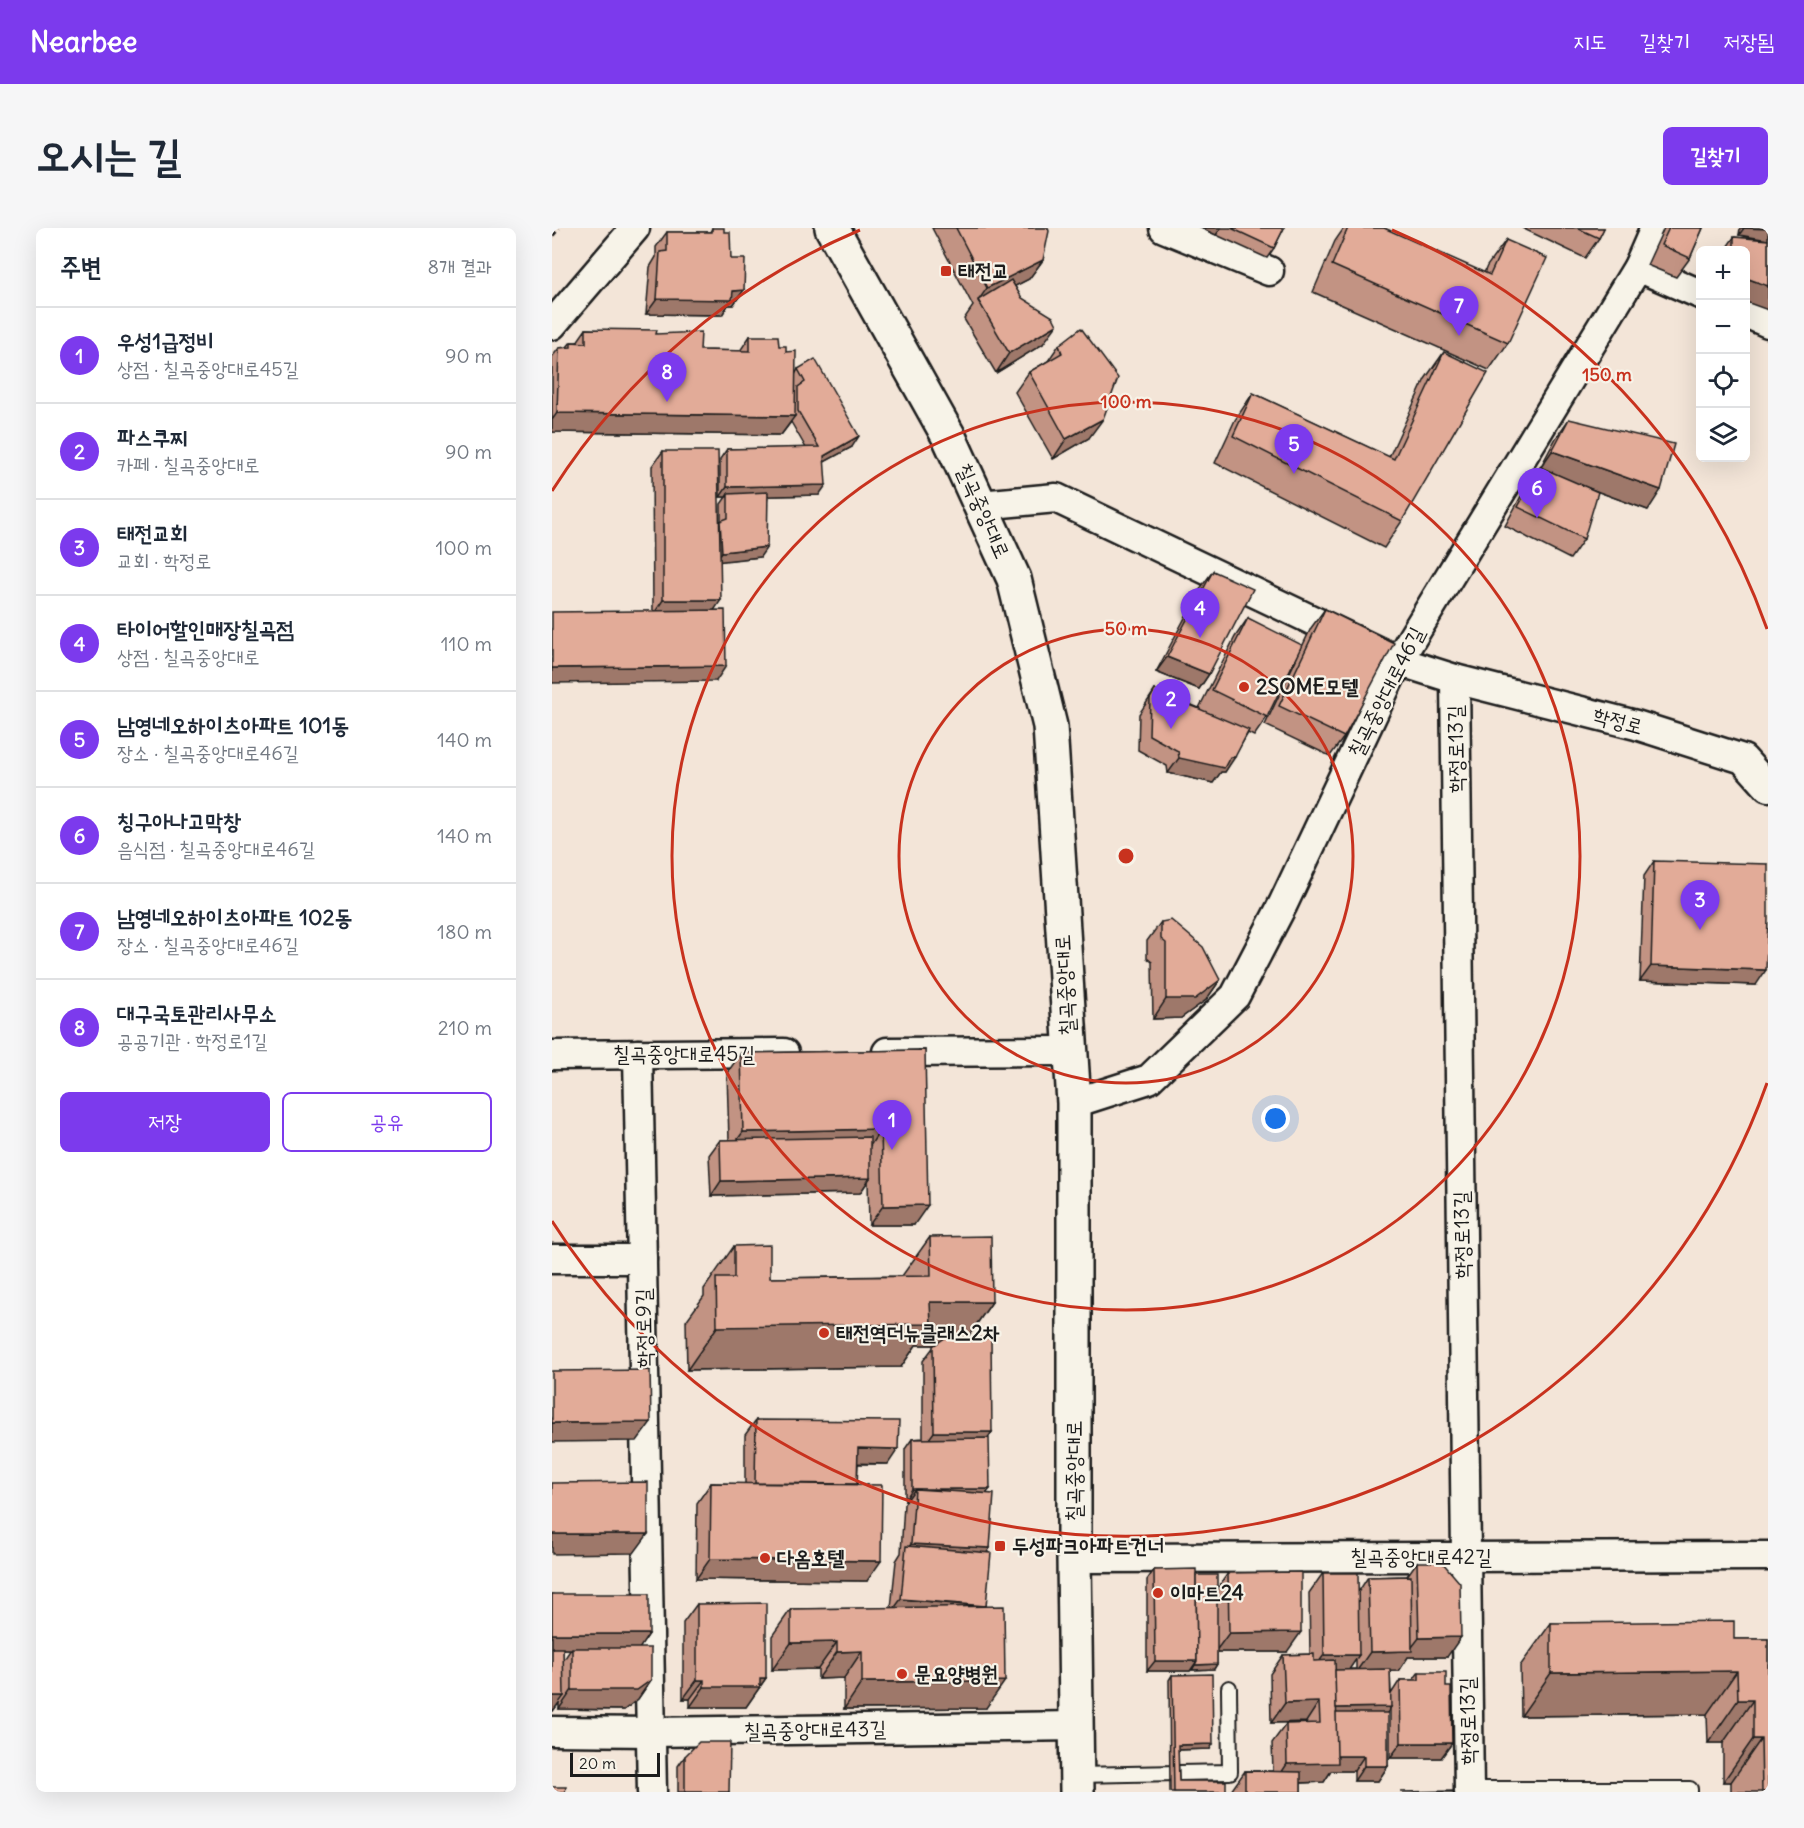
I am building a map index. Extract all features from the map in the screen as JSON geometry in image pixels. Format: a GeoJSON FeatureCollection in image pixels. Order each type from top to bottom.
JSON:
{"type":"FeatureCollection","features":[{"type":"Feature","properties":{"kind":"main road","name":"칠곡중앙대로"},"geometry":{"type":"LineString","coordinates":[[832,228],[949,437],[1014,579],[1050,726],[1074,1103],[1074,1558],[1077,1784]]}},
{"type":"Feature","properties":{"kind":"street"},"geometry":{"type":"LineString","coordinates":[[552,325],[635,228]]}},
{"type":"Feature","properties":{"kind":"street"},"geometry":{"type":"LineString","coordinates":[[1164,228],[1269,271]]}},
{"type":"Feature","properties":{"kind":"street","name":"칠곡중앙대로46길"},"geometry":{"type":"LineString","coordinates":[[1074,1103],[1149,1079],[1235,996],[1283,904],[1398,660],[1638,267],[1655,228]]}},
{"type":"Feature","properties":{"kind":"street"},"geometry":{"type":"LineString","coordinates":[[1638,267],[1696,292]]}},
{"type":"Feature","properties":{"kind":"street"},"geometry":{"type":"LineString","coordinates":[[1750,315],[1768,323]]}},
{"type":"Feature","properties":{"kind":"street","name":"학정로"},"geometry":{"type":"LineString","coordinates":[[980,505],[1056,498],[1398,660],[1455,679],[1636,725],[1743,759],[1768,787]]}},
{"type":"Feature","properties":{"kind":"street","name":"학정로13길"},"geometry":{"type":"LineString","coordinates":[[1455,679],[1469,1790]]}},
{"type":"Feature","properties":{"kind":"street"},"geometry":{"type":"LineString","coordinates":[[866,1052],[1069,1051]]}},
{"type":"Feature","properties":{"kind":"street","name":"칠곡중앙대로45길"},"geometry":{"type":"LineString","coordinates":[[552,1054],[806,1053]]}},
{"type":"Feature","properties":{"kind":"street","name":"학정로9길"},"geometry":{"type":"LineString","coordinates":[[638,1054],[652,1792]]}},
{"type":"Feature","properties":{"kind":"street","name":"학정로9길"},"geometry":{"type":"LineString","coordinates":[[552,1259],[642,1259]]}},
{"type":"Feature","properties":{"kind":"street","name":"칠곡중앙대로42길"},"geometry":{"type":"LineString","coordinates":[[1074,1558],[1768,1556]]}},
{"type":"Feature","properties":{"kind":"street","name":"칠곡중앙대로43길"},"geometry":{"type":"LineString","coordinates":[[552,1731],[652,1732],[1077,1726]]}},
{"type":"Feature","properties":{"kind":"lane"},"geometry":{"type":"LineString","coordinates":[[1077,1784],[1230,1772],[1229,1688]]}},
{"type":"Feature","properties":{"kind":"lane"},"geometry":{"type":"LineString","coordinates":[[1469,1790],[1690,1789],[1690,1792]]}},
{"type":"Feature","properties":{"kind":"path"},"geometry":{"type":"LineString","coordinates":[[552,236],[559,228]]}},
{"type":"Feature","properties":{"kind":"building"},"geometry":{"type":"Polygon","coordinates":[[[712,228],[724,228],[724,232],[730,232],[731,259],[745,259],[744,290],[733,291],[732,300],[657,299],[660,252],[667,251],[667,232],[712,232],[712,228]]]}},
{"type":"Feature","properties":{"kind":"building"},"geometry":{"type":"Polygon","coordinates":[[[956,228],[1048,228],[1049,231],[1043,260],[987,288],[956,228]]]}},
{"type":"Feature","properties":{"kind":"building"},"geometry":{"type":"Polygon","coordinates":[[[1231,228],[1284,228],[1274,248],[1231,228]]]}},
{"type":"Feature","properties":{"kind":"building"},"geometry":{"type":"Polygon","coordinates":[[[1348,228],[1384,228],[1490,275],[1506,240],[1547,258],[1508,343],[1332,265],[1348,228]]]}},
{"type":"Feature","properties":{"kind":"building"},"geometry":{"type":"Polygon","coordinates":[[[1577,228],[1604,228],[1599,238],[1577,228]]]}},
{"type":"Feature","properties":{"kind":"building"},"geometry":{"type":"Polygon","coordinates":[[[1669,228],[1703,228],[1690,258],[1661,245],[1669,228]]]}},
{"type":"Feature","properties":{"kind":"building"},"geometry":{"type":"Polygon","coordinates":[[[1734,237],[1768,240],[1768,286],[1750,279],[1750,246],[1734,246],[1734,237]]]}},
{"type":"Feature","properties":{"kind":"building"},"geometry":{"type":"Polygon","coordinates":[[[1011,280],[1022,298],[1053,317],[1057,325],[1009,353],[978,300],[1011,280]]]}},
{"type":"Feature","properties":{"kind":"building"},"geometry":{"type":"Polygon","coordinates":[[[1081,328],[1118,378],[1103,419],[1066,439],[1029,372],[1062,353],[1059,345],[1081,328]]]}},
{"type":"Feature","properties":{"kind":"building"},"geometry":{"type":"Polygon","coordinates":[[[586,329],[657,330],[656,334],[701,332],[700,350],[750,351],[750,336],[778,336],[779,346],[786,346],[786,352],[796,351],[795,416],[557,413],[559,348],[571,347],[571,342],[586,343],[586,329]]]}},
{"type":"Feature","properties":{"kind":"building"},"geometry":{"type":"Polygon","coordinates":[[[1444,352],[1488,373],[1402,521],[1233,436],[1253,393],[1394,459],[1444,352]]]}},
{"type":"Feature","properties":{"kind":"building"},"geometry":{"type":"Polygon","coordinates":[[[815,359],[859,436],[824,456],[826,485],[727,487],[727,449],[819,447],[798,411],[798,387],[805,382],[798,369],[815,359]]]}},
{"type":"Feature","properties":{"kind":"building"},"geometry":{"type":"Polygon","coordinates":[[[1569,419],[1674,444],[1661,490],[1552,451],[1569,419]]]}},
{"type":"Feature","properties":{"kind":"building"},"geometry":{"type":"Polygon","coordinates":[[[663,451],[718,451],[721,600],[663,600],[663,451]]]}},
{"type":"Feature","properties":{"kind":"building"},"geometry":{"type":"Polygon","coordinates":[[[1540,467],[1598,492],[1584,539],[1518,507],[1540,467]]]}},
{"type":"Feature","properties":{"kind":"building"},"geometry":{"type":"Polygon","coordinates":[[[768,492],[767,547],[722,552],[720,521],[728,518],[728,494],[768,492]]]}},
{"type":"Feature","properties":{"kind":"building"},"geometry":{"type":"Polygon","coordinates":[[[1213,571],[1253,589],[1209,674],[1167,657],[1213,571]]]}},
{"type":"Feature","properties":{"kind":"building"},"geometry":{"type":"Polygon","coordinates":[[[1325,609],[1394,643],[1344,737],[1279,706],[1325,609]]]}},
{"type":"Feature","properties":{"kind":"building"},"geometry":{"type":"Polygon","coordinates":[[[725,610],[726,666],[552,668],[552,612],[725,610]]]}},
{"type":"Feature","properties":{"kind":"building","name":"2SOME모텔"},"geometry":{"type":"Polygon","coordinates":[[[1248,618],[1302,645],[1267,717],[1212,690],[1248,618]]]}},
{"type":"Feature","properties":{"kind":"building"},"geometry":{"type":"Polygon","coordinates":[[[1155,690],[1249,730],[1235,757],[1230,757],[1224,768],[1179,758],[1178,751],[1149,735],[1150,699],[1155,690]]]}},
{"type":"Feature","properties":{"kind":"building"},"geometry":{"type":"Polygon","coordinates":[[[1654,861],[1768,864],[1766,970],[1651,966],[1654,861]]]}},
{"type":"Feature","properties":{"kind":"building"},"geometry":{"type":"Polygon","coordinates":[[[1171,920],[1203,947],[1220,980],[1195,999],[1166,999],[1166,943],[1161,939],[1161,922],[1171,920]]]}},
{"type":"Feature","properties":{"kind":"building"},"geometry":{"type":"Polygon","coordinates":[[[925,1050],[928,1205],[883,1206],[881,1129],[743,1132],[741,1053],[925,1050]]]}},
{"type":"Feature","properties":{"kind":"building"},"geometry":{"type":"Polygon","coordinates":[[[870,1137],[870,1178],[721,1181],[720,1140],[870,1137]]]}},
{"type":"Feature","properties":{"kind":"building"},"geometry":{"type":"Polygon","coordinates":[[[991,1236],[992,1302],[930,1302],[931,1324],[717,1327],[716,1278],[734,1278],[734,1246],[770,1245],[770,1278],[931,1276],[930,1237],[991,1236]]]}},
{"type":"Feature","properties":{"kind":"building"},"geometry":{"type":"Polygon","coordinates":[[[945,1338],[991,1338],[992,1432],[934,1432],[933,1346],[945,1338]]]}},
{"type":"Feature","properties":{"kind":"building"},"geometry":{"type":"Polygon","coordinates":[[[650,1370],[651,1422],[552,1423],[552,1371],[650,1370]]]}},
{"type":"Feature","properties":{"kind":"building"},"geometry":{"type":"Polygon","coordinates":[[[756,1420],[899,1421],[898,1449],[858,1448],[857,1484],[755,1483],[756,1420]]]}},
{"type":"Feature","properties":{"kind":"building"},"geometry":{"type":"Polygon","coordinates":[[[989,1438],[990,1489],[912,1489],[912,1439],[989,1438]]]}},
{"type":"Feature","properties":{"kind":"building"},"geometry":{"type":"Polygon","coordinates":[[[648,1482],[648,1534],[552,1534],[552,1483],[648,1482]]]}},
{"type":"Feature","properties":{"kind":"building"},"geometry":{"type":"Polygon","coordinates":[[[711,1483],[882,1485],[881,1561],[710,1559],[711,1483]]]}},
{"type":"Feature","properties":{"kind":"building"},"geometry":{"type":"Polygon","coordinates":[[[915,1489],[994,1494],[990,1548],[911,1544],[915,1489]]]}},
{"type":"Feature","properties":{"kind":"building"},"geometry":{"type":"Polygon","coordinates":[[[906,1546],[991,1553],[986,1606],[901,1599],[906,1546]]]}},
{"type":"Feature","properties":{"kind":"building"},"geometry":{"type":"Polygon","coordinates":[[[1417,1562],[1442,1562],[1460,1583],[1461,1637],[1419,1638],[1417,1562]]]}},
{"type":"Feature","properties":{"kind":"building"},"geometry":{"type":"Polygon","coordinates":[[[1196,1569],[1197,1661],[1155,1661],[1154,1570],[1196,1569]]]}},
{"type":"Feature","properties":{"kind":"building"},"geometry":{"type":"Polygon","coordinates":[[[1301,1572],[1301,1632],[1229,1633],[1228,1573],[1301,1572]]]}},
{"type":"Feature","properties":{"kind":"building"},"geometry":{"type":"Polygon","coordinates":[[[1323,1573],[1358,1573],[1359,1655],[1324,1655],[1323,1573]]]}},
{"type":"Feature","properties":{"kind":"building"},"geometry":{"type":"Polygon","coordinates":[[[1196,1575],[1217,1575],[1217,1664],[1195,1665],[1197,1661],[1196,1575]]]}},
{"type":"Feature","properties":{"kind":"building"},"geometry":{"type":"Polygon","coordinates":[[[1411,1576],[1412,1651],[1370,1652],[1368,1577],[1411,1576]]]}},
{"type":"Feature","properties":{"kind":"building"},"geometry":{"type":"Polygon","coordinates":[[[552,1594],[649,1594],[649,1634],[552,1634],[552,1594]]]}},
{"type":"Feature","properties":{"kind":"building"},"geometry":{"type":"Polygon","coordinates":[[[766,1603],[766,1678],[760,1678],[760,1687],[704,1687],[704,1680],[697,1680],[697,1604],[766,1603]]]}},
{"type":"Feature","properties":{"kind":"building"},"geometry":{"type":"Polygon","coordinates":[[[1004,1606],[1005,1681],[862,1682],[862,1651],[837,1652],[837,1642],[791,1643],[791,1609],[1004,1606]]]}},
{"type":"Feature","properties":{"kind":"building"},"geometry":{"type":"Polygon","coordinates":[[[1734,1621],[1734,1639],[1768,1639],[1768,1792],[1762,1792],[1761,1739],[1753,1739],[1753,1700],[1738,1700],[1737,1671],[1551,1673],[1551,1623],[1734,1621]]]}},
{"type":"Feature","properties":{"kind":"building"},"geometry":{"type":"Polygon","coordinates":[[[552,1648],[563,1648],[564,1696],[552,1696],[552,1648]]]}},
{"type":"Feature","properties":{"kind":"building"},"geometry":{"type":"Polygon","coordinates":[[[572,1648],[651,1648],[651,1680],[637,1690],[572,1690],[572,1648]]]}},
{"type":"Feature","properties":{"kind":"building"},"geometry":{"type":"Polygon","coordinates":[[[1314,1654],[1314,1661],[1335,1660],[1338,1763],[1287,1764],[1286,1724],[1320,1723],[1319,1702],[1285,1703],[1283,1655],[1314,1654]]]}},
{"type":"Feature","properties":{"kind":"building"},"geometry":{"type":"Polygon","coordinates":[[[1390,1669],[1391,1707],[1336,1708],[1335,1670],[1390,1669]]]}},
{"type":"Feature","properties":{"kind":"building"},"geometry":{"type":"Polygon","coordinates":[[[1419,1672],[1446,1672],[1446,1687],[1451,1687],[1452,1743],[1401,1743],[1400,1680],[1419,1680],[1419,1672]]]}},
{"type":"Feature","properties":{"kind":"building"},"geometry":{"type":"Polygon","coordinates":[[[1212,1674],[1213,1744],[1178,1745],[1179,1781],[1226,1781],[1226,1792],[1174,1792],[1172,1675],[1212,1674]]]}},
{"type":"Feature","properties":{"kind":"building"},"geometry":{"type":"Polygon","coordinates":[[[1336,1713],[1388,1713],[1388,1766],[1364,1766],[1364,1756],[1337,1756],[1336,1713]]]}},
{"type":"Feature","properties":{"kind":"building"},"geometry":{"type":"Polygon","coordinates":[[[699,1742],[730,1742],[729,1792],[685,1792],[685,1756],[699,1742]]]}},
{"type":"Feature","properties":{"kind":"building"},"geometry":{"type":"Polygon","coordinates":[[[1245,1771],[1301,1772],[1301,1792],[1245,1792],[1245,1771]]]}},
{"type":"Feature","properties":{"kind":"building"},"geometry":{"type":"Polygon","coordinates":[[[552,1787],[566,1787],[565,1792],[552,1792],[552,1787]]]}},
{"type":"Feature","properties":{"kind":"building"},"geometry":{"type":"Polygon","coordinates":[[[1453,1791],[1453,1792],[1400,1792],[1453,1791]]]}},
{"type":"Feature","properties":{"kind":"place","name":"태전교"},"geometry":{"type":"Point","coordinates":[946,271]}},
{"type":"Feature","properties":{"kind":"place","name":"남영네오하이츠아파트 102동"},"geometry":{"type":"Point","coordinates":[1459,336]}},
{"type":"Feature","properties":{"kind":"place","name":"대구국토관리사무소"},"geometry":{"type":"Point","coordinates":[667,402]}},
{"type":"Feature","properties":{"kind":"place","name":"남영네오하이츠아파트 101동"},"geometry":{"type":"Point","coordinates":[1294,474]}},
{"type":"Feature","properties":{"kind":"place","name":"칭구아나고막창"},"geometry":{"type":"Point","coordinates":[1537,518]}},
{"type":"Feature","properties":{"kind":"place","name":"타이어할인매장칠곡점"},"geometry":{"type":"Point","coordinates":[1200,638]}},
{"type":"Feature","properties":{"kind":"place","name":"2SOME모텔"},"geometry":{"type":"Point","coordinates":[1244,687]}},
{"type":"Feature","properties":{"kind":"place","name":"파스쿠찌"},"geometry":{"type":"Point","coordinates":[1171,729]}},
{"type":"Feature","properties":{"kind":"place","name":"태전교회"},"geometry":{"type":"Point","coordinates":[1700,930]}},
{"type":"Feature","properties":{"kind":"place","name":"우성1급정비"},"geometry":{"type":"Point","coordinates":[892,1150]}},
{"type":"Feature","properties":{"kind":"place","name":"태전역더뉴클래스2차"},"geometry":{"type":"Point","coordinates":[824,1333]}},
{"type":"Feature","properties":{"kind":"place","name":"두성파크아파트건너"},"geometry":{"type":"Point","coordinates":[1000,1546]}},
{"type":"Feature","properties":{"kind":"place","name":"다옴호텔"},"geometry":{"type":"Point","coordinates":[765,1558]}},
{"type":"Feature","properties":{"kind":"place","name":"이마트24"},"geometry":{"type":"Point","coordinates":[1158,1593]}},
{"type":"Feature","properties":{"kind":"place","name":"문요양병원"},"geometry":{"type":"Point","coordinates":[902,1674]}}]}
